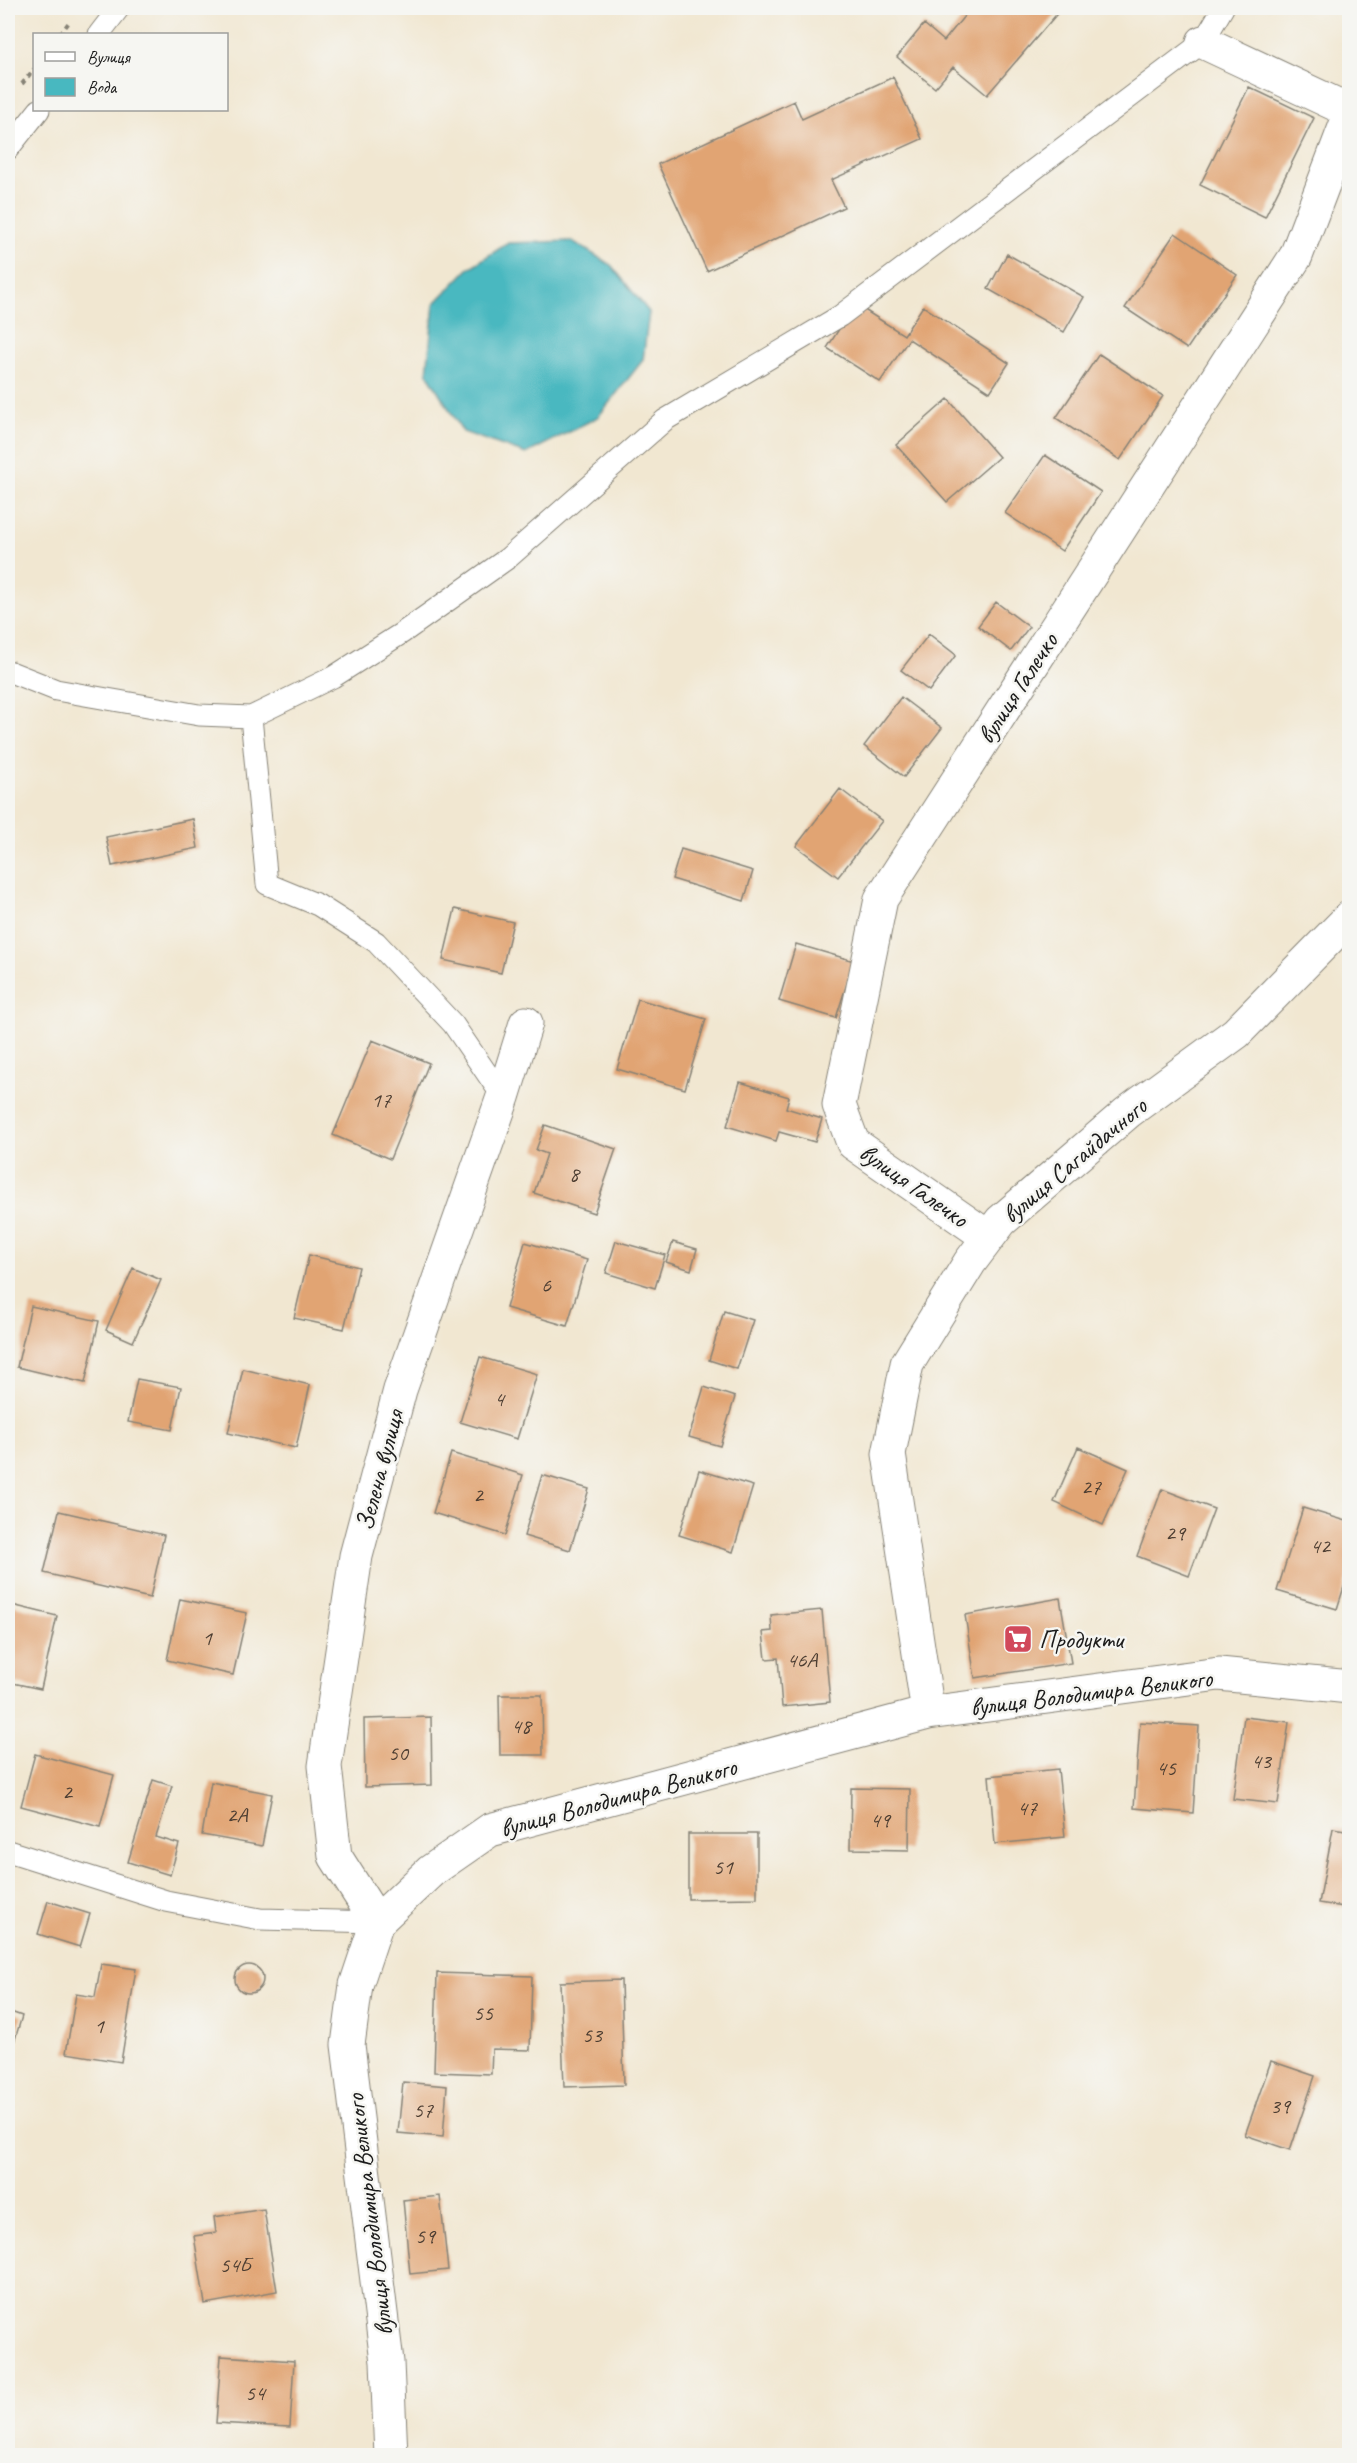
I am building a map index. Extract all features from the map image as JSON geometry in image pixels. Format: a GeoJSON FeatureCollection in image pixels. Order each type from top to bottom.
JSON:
{"type":"FeatureCollection","features":[{"type":"Feature","properties":{"kind":"street"},"geometry":{"type":"LineString","coordinates":[[1203,42],[1350,113]]}},
{"type":"Feature","properties":{"kind":"street","name":"вулиця Галечко"},"geometry":{"type":"LineString","coordinates":[[988,1238],[853,1143],[839,1105],[881,899],[1296,256],[1350,113]]}},
{"type":"Feature","properties":{"kind":"street","name":"вулиця Сагайдачного"},"geometry":{"type":"LineString","coordinates":[[928,1713],[889,1454],[907,1364],[970,1262],[1001,1221],[1128,1112],[1236,1033],[1350,917]]}},
{"type":"Feature","properties":{"kind":"street","name":"Зелена вулиця"},"geometry":{"type":"LineString","coordinates":[[377,1922],[335,1856],[325,1766],[356,1556],[400,1390],[503,1097],[526,1023]]}},
{"type":"Feature","properties":{"kind":"street","name":"вулиця Володимира Великого"},"geometry":{"type":"LineString","coordinates":[[392,2456],[387,2362],[348,2046],[357,1985],[377,1922],[431,1871],[490,1830],[928,1713],[1218,1674],[1350,1687]]}},
{"type":"Feature","properties":{"kind":"lane"},"geometry":{"type":"LineString","coordinates":[[100,33],[119,8]]}},
{"type":"Feature","properties":{"kind":"lane"},"geometry":{"type":"LineString","coordinates":[[8,671],[56,690],[199,715],[251,717],[333,677],[402,633],[508,558],[665,420],[840,316],[1203,42],[1223,8]]}},
{"type":"Feature","properties":{"kind":"lane"},"geometry":{"type":"LineString","coordinates":[[8,149],[38,111]]}},
{"type":"Feature","properties":{"kind":"lane"},"geometry":{"type":"LineString","coordinates":[[251,717],[267,884],[318,905],[376,942],[453,1024],[503,1097]]}},
{"type":"Feature","properties":{"kind":"lane"},"geometry":{"type":"LineString","coordinates":[[8,1851],[166,1901],[260,1918],[377,1922]]}},
{"type":"Feature","properties":{"kind":"water"},"geometry":{"type":"Polygon","coordinates":[[[572,241],[611,265],[649,312],[643,360],[598,417],[526,454],[463,432],[427,373],[434,304],[469,268],[508,243],[572,241]]]}},
{"type":"Feature","properties":{"kind":"building"},"geometry":{"type":"Polygon","coordinates":[[[957,8],[1062,8],[987,95],[953,67],[935,88],[897,57],[924,24],[944,41],[965,15],[957,8]]]}},
{"type":"Feature","properties":{"kind":"building"},"geometry":{"type":"Polygon","coordinates":[[[893,77],[922,139],[831,180],[844,207],[707,271],[658,164],[794,101],[802,119],[893,77]]]}},
{"type":"Feature","properties":{"kind":"building"},"geometry":{"type":"Polygon","coordinates":[[[1249,87],[1314,118],[1265,217],[1200,185],[1249,87]]]}},
{"type":"Feature","properties":{"kind":"building"},"geometry":{"type":"Polygon","coordinates":[[[1175,233],[1237,275],[1187,349],[1125,308],[1175,233]]]}},
{"type":"Feature","properties":{"kind":"building"},"geometry":{"type":"Polygon","coordinates":[[[1007,254],[1084,297],[1064,332],[988,289],[1007,254]]]}},
{"type":"Feature","properties":{"kind":"building"},"geometry":{"type":"Polygon","coordinates":[[[855,304],[904,335],[923,306],[1009,363],[990,392],[909,339],[880,382],[827,348],[855,304]]]}},
{"type":"Feature","properties":{"kind":"building"},"geometry":{"type":"Polygon","coordinates":[[[1099,354],[1163,396],[1120,460],[1056,418],[1099,354]]]}},
{"type":"Feature","properties":{"kind":"building"},"geometry":{"type":"Polygon","coordinates":[[[948,399],[999,457],[947,502],[896,445],[948,399]]]}},
{"type":"Feature","properties":{"kind":"building"},"geometry":{"type":"Polygon","coordinates":[[[1045,455],[1101,492],[1062,551],[1005,513],[1045,455]]]}},
{"type":"Feature","properties":{"kind":"building"},"geometry":{"type":"Polygon","coordinates":[[[996,602],[1029,627],[1011,651],[978,626],[996,602]]]}},
{"type":"Feature","properties":{"kind":"building"},"geometry":{"type":"Polygon","coordinates":[[[929,634],[956,655],[929,691],[901,670],[929,634]]]}},
{"type":"Feature","properties":{"kind":"building"},"geometry":{"type":"Polygon","coordinates":[[[901,697],[942,728],[904,777],[864,746],[901,697]]]}},
{"type":"Feature","properties":{"kind":"building"},"geometry":{"type":"Polygon","coordinates":[[[840,789],[882,821],[838,877],[796,846],[840,789]]]}},
{"type":"Feature","properties":{"kind":"building"},"geometry":{"type":"Polygon","coordinates":[[[193,819],[198,848],[112,866],[106,837],[193,819]]]}},
{"type":"Feature","properties":{"kind":"building"},"geometry":{"type":"Polygon","coordinates":[[[681,849],[753,871],[744,901],[672,879],[681,849]]]}},
{"type":"Feature","properties":{"kind":"building"},"geometry":{"type":"Polygon","coordinates":[[[455,909],[513,922],[501,973],[443,960],[455,909]]]}},
{"type":"Feature","properties":{"kind":"building"},"geometry":{"type":"Polygon","coordinates":[[[796,944],[854,961],[836,1018],[779,1001],[796,944]]]}},
{"type":"Feature","properties":{"kind":"building"},"geometry":{"type":"Polygon","coordinates":[[[638,999],[706,1019],[685,1089],[617,1069],[638,999]]]}},
{"type":"Feature","properties":{"kind":"building"},"geometry":{"type":"Polygon","coordinates":[[[372,1040],[429,1063],[390,1159],[333,1135],[372,1040]]]}},
{"type":"Feature","properties":{"kind":"building"},"geometry":{"type":"Polygon","coordinates":[[[740,1082],[789,1097],[786,1108],[822,1119],[815,1142],[779,1132],[776,1141],[727,1126],[740,1082]]]}},
{"type":"Feature","properties":{"kind":"building"},"geometry":{"type":"Polygon","coordinates":[[[545,1125],[616,1149],[594,1213],[534,1193],[547,1154],[536,1150],[545,1125]]]}},
{"type":"Feature","properties":{"kind":"building"},"geometry":{"type":"Polygon","coordinates":[[[616,1241],[665,1255],[655,1288],[606,1273],[616,1241]]]}},
{"type":"Feature","properties":{"kind":"building"},"geometry":{"type":"Polygon","coordinates":[[[525,1242],[587,1260],[567,1326],[506,1308],[525,1242]]]}},
{"type":"Feature","properties":{"kind":"building"},"geometry":{"type":"Polygon","coordinates":[[[673,1242],[697,1249],[691,1270],[666,1262],[673,1242]]]}},
{"type":"Feature","properties":{"kind":"building"},"geometry":{"type":"Polygon","coordinates":[[[309,1255],[359,1267],[344,1329],[294,1318],[309,1255]]]}},
{"type":"Feature","properties":{"kind":"building"},"geometry":{"type":"Polygon","coordinates":[[[133,1268],[161,1280],[133,1342],[106,1330],[133,1268]]]}},
{"type":"Feature","properties":{"kind":"building"},"geometry":{"type":"Polygon","coordinates":[[[31,1306],[99,1321],[85,1383],[17,1367],[31,1306]]]}},
{"type":"Feature","properties":{"kind":"building"},"geometry":{"type":"Polygon","coordinates":[[[724,1311],[753,1320],[737,1369],[709,1360],[724,1311]]]}},
{"type":"Feature","properties":{"kind":"building"},"geometry":{"type":"Polygon","coordinates":[[[480,1357],[537,1374],[517,1439],[460,1422],[480,1357]]]}},
{"type":"Feature","properties":{"kind":"building"},"geometry":{"type":"Polygon","coordinates":[[[243,1369],[310,1385],[296,1448],[228,1433],[243,1369]]]}},
{"type":"Feature","properties":{"kind":"building"},"geometry":{"type":"Polygon","coordinates":[[[137,1379],[181,1387],[172,1430],[128,1422],[137,1379]]]}},
{"type":"Feature","properties":{"kind":"building"},"geometry":{"type":"Polygon","coordinates":[[[704,1387],[735,1397],[720,1446],[689,1437],[704,1387]]]}},
{"type":"Feature","properties":{"kind":"building"},"geometry":{"type":"Polygon","coordinates":[[[1078,1447],[1128,1469],[1103,1525],[1054,1502],[1078,1447]]]}},
{"type":"Feature","properties":{"kind":"building"},"geometry":{"type":"Polygon","coordinates":[[[451,1453],[523,1475],[505,1535],[433,1513],[451,1453]]]}},
{"type":"Feature","properties":{"kind":"building"},"geometry":{"type":"Polygon","coordinates":[[[699,1470],[753,1486],[733,1552],[679,1535],[699,1470]]]}},
{"type":"Feature","properties":{"kind":"building"},"geometry":{"type":"Polygon","coordinates":[[[542,1475],[589,1489],[570,1550],[524,1536],[542,1475]]]}},
{"type":"Feature","properties":{"kind":"building"},"geometry":{"type":"Polygon","coordinates":[[[1162,1489],[1214,1509],[1189,1576],[1137,1556],[1162,1489]]]}},
{"type":"Feature","properties":{"kind":"building"},"geometry":{"type":"Polygon","coordinates":[[[1303,1508],[1350,1522],[1350,1568],[1337,1609],[1277,1591],[1303,1508]]]}},
{"type":"Feature","properties":{"kind":"building"},"geometry":{"type":"Polygon","coordinates":[[[59,1511],[164,1535],[150,1598],[44,1573],[59,1511]]]}},
{"type":"Feature","properties":{"kind":"building","name":"Продукти"},"geometry":{"type":"Polygon","coordinates":[[[1060,1598],[1071,1663],[975,1678],[965,1615],[1060,1598]]]}},
{"type":"Feature","properties":{"kind":"building"},"geometry":{"type":"Polygon","coordinates":[[[180,1599],[247,1613],[233,1675],[167,1660],[180,1599]]]}},
{"type":"Feature","properties":{"kind":"building"},"geometry":{"type":"Polygon","coordinates":[[[12,1605],[57,1616],[41,1689],[8,1682],[8,1624],[12,1605]]]}},
{"type":"Feature","properties":{"kind":"building"},"geometry":{"type":"Polygon","coordinates":[[[822,1610],[830,1702],[782,1707],[778,1658],[766,1659],[763,1632],[772,1631],[771,1615],[822,1610]]]}},
{"type":"Feature","properties":{"kind":"building"},"geometry":{"type":"Polygon","coordinates":[[[499,1695],[542,1695],[543,1755],[500,1755],[499,1695]]]}},
{"type":"Feature","properties":{"kind":"building"},"geometry":{"type":"Polygon","coordinates":[[[431,1717],[432,1785],[365,1787],[364,1719],[431,1717]]]}},
{"type":"Feature","properties":{"kind":"building"},"geometry":{"type":"Polygon","coordinates":[[[1244,1717],[1289,1722],[1278,1804],[1233,1799],[1244,1717]]]}},
{"type":"Feature","properties":{"kind":"building"},"geometry":{"type":"Polygon","coordinates":[[[1140,1722],[1199,1726],[1193,1813],[1134,1808],[1140,1722]]]}},
{"type":"Feature","properties":{"kind":"building"},"geometry":{"type":"Polygon","coordinates":[[[35,1754],[114,1775],[100,1827],[21,1806],[35,1754]]]}},
{"type":"Feature","properties":{"kind":"building"},"geometry":{"type":"Polygon","coordinates":[[[1058,1769],[1065,1837],[995,1844],[989,1776],[1058,1769]]]}},
{"type":"Feature","properties":{"kind":"building"},"geometry":{"type":"Polygon","coordinates":[[[153,1780],[172,1786],[156,1837],[179,1844],[170,1875],[128,1862],[153,1780]]]}},
{"type":"Feature","properties":{"kind":"building"},"geometry":{"type":"Polygon","coordinates":[[[211,1782],[272,1794],[262,1846],[202,1835],[211,1782]]]}},
{"type":"Feature","properties":{"kind":"building"},"geometry":{"type":"Polygon","coordinates":[[[851,1788],[910,1789],[909,1850],[850,1849],[851,1788]]]}},
{"type":"Feature","properties":{"kind":"building"},"geometry":{"type":"Polygon","coordinates":[[[1333,1828],[1350,1831],[1350,1908],[1319,1903],[1333,1828]]]}},
{"type":"Feature","properties":{"kind":"building"},"geometry":{"type":"Polygon","coordinates":[[[688,1834],[757,1834],[757,1898],[688,1899],[688,1834]]]}},
{"type":"Feature","properties":{"kind":"building"},"geometry":{"type":"Polygon","coordinates":[[[48,1901],[90,1914],[80,1947],[38,1934],[48,1901]]]}},
{"type":"Feature","properties":{"kind":"building"},"geometry":{"type":"Polygon","coordinates":[[[101,1964],[136,1969],[121,2062],[66,2053],[76,1994],[95,1997],[101,1964]]]}},
{"type":"Feature","properties":{"kind":"building"},"geometry":{"type":"Polygon","coordinates":[[[249,1965],[259,1969],[263,1979],[259,1989],[249,1993],[239,1989],[235,1979],[239,1969],[249,1965]]]}},
{"type":"Feature","properties":{"kind":"building"},"geometry":{"type":"Polygon","coordinates":[[[437,1973],[532,1976],[530,2050],[492,2049],[491,2074],[434,2072],[437,1973]]]}},
{"type":"Feature","properties":{"kind":"building"},"geometry":{"type":"Polygon","coordinates":[[[621,1980],[624,2085],[564,2087],[560,1982],[621,1980]]]}},
{"type":"Feature","properties":{"kind":"building"},"geometry":{"type":"Polygon","coordinates":[[[8,2011],[22,2016],[13,2046],[8,2044],[8,2011]]]}},
{"type":"Feature","properties":{"kind":"building"},"geometry":{"type":"Polygon","coordinates":[[[1271,2061],[1315,2076],[1290,2150],[1245,2135],[1271,2061]]]}},
{"type":"Feature","properties":{"kind":"building"},"geometry":{"type":"Polygon","coordinates":[[[403,2082],[447,2086],[443,2137],[398,2133],[403,2082]]]}},
{"type":"Feature","properties":{"kind":"building"},"geometry":{"type":"Polygon","coordinates":[[[440,2196],[448,2270],[410,2274],[403,2200],[440,2196]]]}},
{"type":"Feature","properties":{"kind":"building"},"geometry":{"type":"Polygon","coordinates":[[[264,2209],[277,2291],[205,2304],[194,2236],[216,2233],[214,2217],[264,2209]]]}},
{"type":"Feature","properties":{"kind":"building"},"geometry":{"type":"Polygon","coordinates":[[[221,2356],[294,2361],[290,2427],[216,2423],[221,2356]]]}},
{"type":"Feature","properties":{"kind":"place","name":"Продукти"},"geometry":{"type":"Point","coordinates":[1018,1639]}}]}
